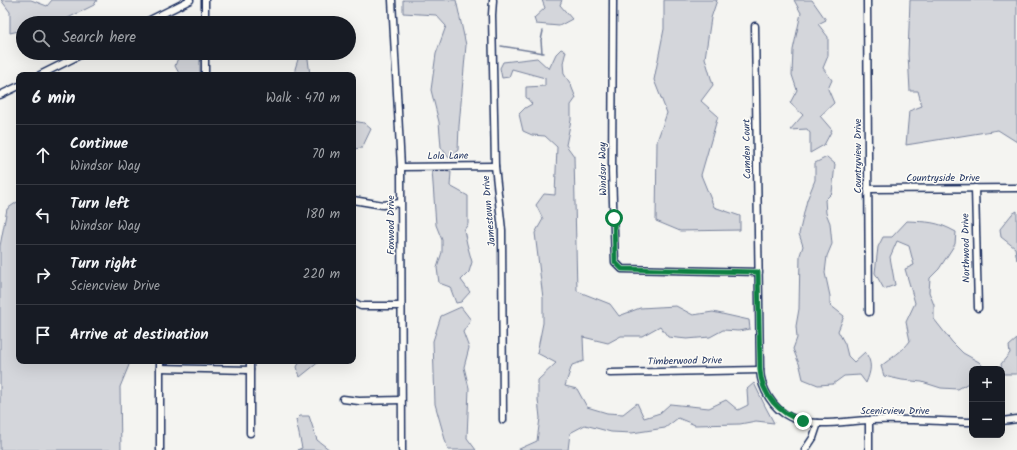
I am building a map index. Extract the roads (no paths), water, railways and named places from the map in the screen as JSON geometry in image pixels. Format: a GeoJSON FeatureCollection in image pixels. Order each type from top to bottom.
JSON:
{"type":"FeatureCollection","features":[{"type":"Feature","properties":{"kind":"street"},"geometry":{"type":"LineString","coordinates":[[158,16],[190,0]]}},
{"type":"Feature","properties":{"kind":"street"},"geometry":{"type":"LineString","coordinates":[[205,0],[205,16]]}},
{"type":"Feature","properties":{"kind":"street","name":"Foxwood Drive"},"geometry":{"type":"LineString","coordinates":[[392,0],[401,167],[402,450]]}},
{"type":"Feature","properties":{"kind":"street","name":"Jamestown Drive"},"geometry":{"type":"LineString","coordinates":[[493,0],[495,166],[502,230],[503,420]]}},
{"type":"Feature","properties":{"kind":"street","name":"Windsor Way"},"geometry":{"type":"LineString","coordinates":[[613,0],[612,172],[615,262],[622,269],[635,271],[697,270],[758,272]]}},
{"type":"Feature","properties":{"kind":"street","name":"Countryview Drive"},"geometry":{"type":"LineString","coordinates":[[867,0],[869,312]]}},
{"type":"Feature","properties":{"kind":"street","name":"Camden Court"},"geometry":{"type":"LineString","coordinates":[[755,26],[760,370]]}},
{"type":"Feature","properties":{"kind":"street"},"geometry":{"type":"LineString","coordinates":[[46,72],[70,60]]}},
{"type":"Feature","properties":{"kind":"street"},"geometry":{"type":"LineString","coordinates":[[205,60],[205,72]]}},
{"type":"Feature","properties":{"kind":"street"},"geometry":{"type":"LineString","coordinates":[[0,95],[16,87]]}},
{"type":"Feature","properties":{"kind":"street","name":"Lola Lane"},"geometry":{"type":"LineString","coordinates":[[401,167],[495,166]]}},
{"type":"Feature","properties":{"kind":"street","name":"Northwood Drive"},"geometry":{"type":"LineString","coordinates":[[975,188],[978,308]]}},
{"type":"Feature","properties":{"kind":"street","name":"Countryside Drive"},"geometry":{"type":"LineString","coordinates":[[868,189],[1017,188]]}},
{"type":"Feature","properties":{"kind":"street"},"geometry":{"type":"LineString","coordinates":[[356,200],[383,205],[400,203]]}},
{"type":"Feature","properties":{"kind":"street"},"geometry":{"type":"LineString","coordinates":[[356,304],[361,306],[401,306]]}},
{"type":"Feature","properties":{"kind":"street"},"geometry":{"type":"LineString","coordinates":[[160,364],[160,450]]}},
{"type":"Feature","properties":{"kind":"street"},"geometry":{"type":"LineString","coordinates":[[250,364],[250,433]]}},
{"type":"Feature","properties":{"kind":"street"},"geometry":{"type":"LineString","coordinates":[[160,368],[250,370]]}},
{"type":"Feature","properties":{"kind":"street","name":"Timberwood Drive"},"geometry":{"type":"LineString","coordinates":[[610,373],[760,370]]}},
{"type":"Feature","properties":{"kind":"street","name":"Scenicview Drive"},"geometry":{"type":"LineString","coordinates":[[760,370],[764,388],[776,406],[788,416],[795,419],[818,423],[869,420],[969,422]]}},
{"type":"Feature","properties":{"kind":"street"},"geometry":{"type":"LineString","coordinates":[[343,399],[359,401],[401,400]]}},
{"type":"Feature","properties":{"kind":"street"},"geometry":{"type":"LineString","coordinates":[[1005,421],[1017,419]]}},
{"type":"Feature","properties":{"kind":"street"},"geometry":{"type":"LineString","coordinates":[[869,420],[869,450]]}},
{"type":"Feature","properties":{"kind":"street"},"geometry":{"type":"LineString","coordinates":[[805,450],[813,438],[818,423]]}},
{"type":"Feature","properties":{"kind":"waterway"},"geometry":{"type":"LineString","coordinates":[[542,53],[541,40],[543,31]]}},
{"type":"Feature","properties":{"kind":"waterway"},"geometry":{"type":"LineString","coordinates":[[501,46],[544,53]]}}]}
